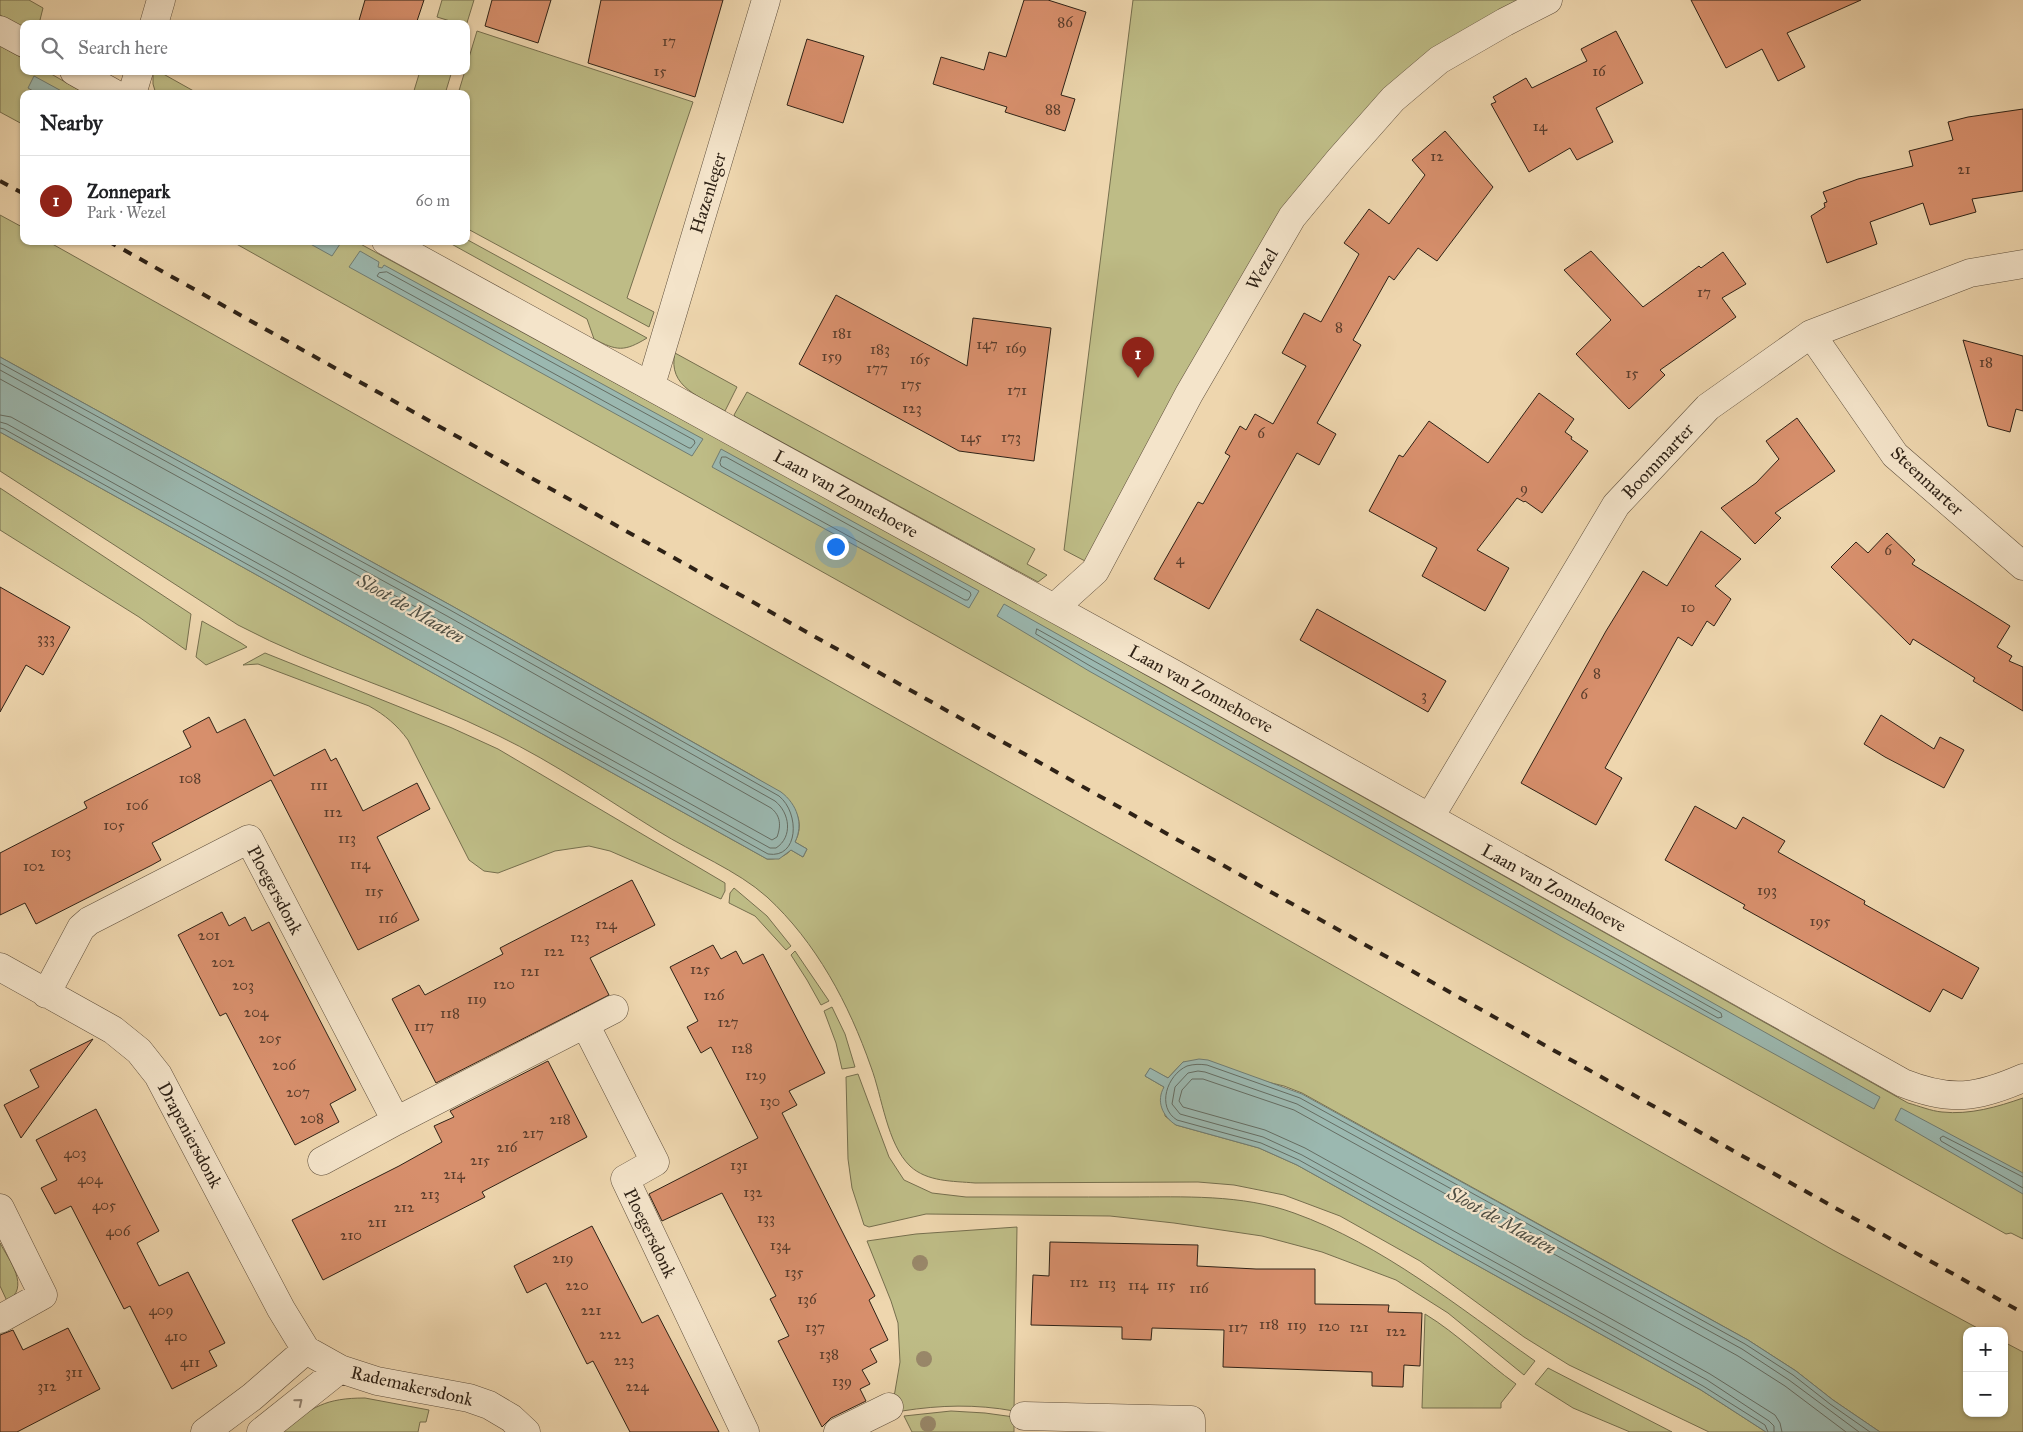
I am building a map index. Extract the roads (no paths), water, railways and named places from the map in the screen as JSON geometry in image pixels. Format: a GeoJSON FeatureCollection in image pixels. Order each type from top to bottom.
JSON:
{"type":"FeatureCollection","features":[{"type":"Feature","properties":{"kind":"street"},"geometry":{"type":"LineString","coordinates":[[155,20],[161,0]]}},
{"type":"Feature","properties":{"kind":"street","name":"Hazenleger"},"geometry":{"type":"LineString","coordinates":[[651,385],[766,0]]}},
{"type":"Feature","properties":{"kind":"street","name":"Wezel"},"geometry":{"type":"LineString","coordinates":[[1054,608],[1095,571],[1189,394],[1292,217],[1304,202],[1393,99],[1426,71],[1448,55],[1548,0]]}},
{"type":"Feature","properties":{"kind":"street"},"geometry":{"type":"LineString","coordinates":[[0,30],[20,42]]}},
{"type":"Feature","properties":{"kind":"street"},"geometry":{"type":"LineString","coordinates":[[81,75],[108,90]]}},
{"type":"Feature","properties":{"kind":"street"},"geometry":{"type":"LineString","coordinates":[[133,90],[138,75]]}},
{"type":"Feature","properties":{"kind":"street","name":"Laan van Zonnehoeve"},"geometry":{"type":"LineString","coordinates":[[393,245],[1054,608],[1903,1083],[1924,1091],[1960,1096],[1980,1094],[2023,1078]]}},
{"type":"Feature","properties":{"kind":"street","name":"Boommarter"},"geometry":{"type":"LineString","coordinates":[[1430,817],[1616,505],[1708,407],[1811,334],[1970,273],[2023,264]]}},
{"type":"Feature","properties":{"kind":"street","name":"Steenmarter"},"geometry":{"type":"LineString","coordinates":[[1811,334],[1895,455],[2023,566]]}},
{"type":"Feature","properties":{"kind":"street","name":"Ploegersdonk"},"geometry":{"type":"LineString","coordinates":[[46,994],[82,928],[89,921],[249,839],[396,1121]]}},
{"type":"Feature","properties":{"kind":"street","name":"Drapeniersdonk"},"geometry":{"type":"LineString","coordinates":[[0,967],[113,1030],[139,1051],[158,1074],[276,1300],[322,1359]]}},
{"type":"Feature","properties":{"kind":"street"},"geometry":{"type":"LineString","coordinates":[[322,1162],[396,1121],[614,1009]]}},
{"type":"Feature","properties":{"kind":"street","name":"Ploegersdonk"},"geometry":{"type":"LineString","coordinates":[[585,1024],[655,1162],[624,1179],[745,1432]]}},
{"type":"Feature","properties":{"kind":"street"},"geometry":{"type":"LineString","coordinates":[[0,1208],[44,1295],[0,1319]]}},
{"type":"Feature","properties":{"kind":"street"},"geometry":{"type":"LineString","coordinates":[[205,1432],[252,1397],[322,1359]]}},
{"type":"Feature","properties":{"kind":"street"},"geometry":{"type":"LineString","coordinates":[[261,1432],[322,1359]]}},
{"type":"Feature","properties":{"kind":"street","name":"Rademakersdonk"},"geometry":{"type":"LineString","coordinates":[[322,1359],[377,1381],[469,1398],[489,1405],[510,1418],[526,1432]]}},
{"type":"Feature","properties":{"kind":"street"},"geometry":{"type":"LineString","coordinates":[[838,1432],[889,1406]]}},
{"type":"Feature","properties":{"kind":"street"},"geometry":{"type":"LineString","coordinates":[[1024,1416],[1191,1420],[1191,1432]]}},
{"type":"Feature","properties":{"kind":"water"},"geometry":{"type":"Polygon","coordinates":[[[34,76],[60,90],[31,90],[28,88],[34,76]]]}},
{"type":"Feature","properties":{"kind":"water"},"geometry":{"type":"Polygon","coordinates":[[[312,245],[339,245],[332,256],[312,245]]]}},
{"type":"Feature","properties":{"kind":"water"},"geometry":{"type":"Polygon","coordinates":[[[360,251],[379,262],[378,267],[382,268],[384,265],[703,439],[692,456],[349,267],[360,251]]]}},
{"type":"Feature","properties":{"kind":"water","name":"Sloot de Maaten"},"geometry":{"type":"Polygon","coordinates":[[[0,357],[452,606],[781,792],[795,808],[799,828],[795,842],[807,849],[803,857],[791,850],[779,859],[767,859],[0,432],[0,357]]]}},
{"type":"Feature","properties":{"kind":"water"},"geometry":{"type":"Polygon","coordinates":[[[721,449],[979,591],[969,608],[712,467],[721,449]]]}},
{"type":"Feature","properties":{"kind":"water"},"geometry":{"type":"Polygon","coordinates":[[[1004,604],[1880,1097],[1874,1109],[1568,940],[1089,671],[997,616],[1004,604]]]}},
{"type":"Feature","properties":{"kind":"water","name":"Sloot de Maaten"},"geometry":{"type":"Polygon","coordinates":[[[1199,1059],[1208,1060],[1302,1094],[1748,1340],[1796,1371],[1833,1400],[1880,1432],[1766,1432],[1701,1390],[1297,1165],[1259,1148],[1176,1125],[1167,1117],[1162,1108],[1161,1098],[1164,1087],[1145,1076],[1150,1068],[1168,1078],[1183,1062],[1199,1059]]]}},
{"type":"Feature","properties":{"kind":"water"},"geometry":{"type":"Polygon","coordinates":[[[1901,1108],[2023,1173],[2023,1194],[1895,1120],[1901,1108]]]}},
{"type":"Feature","properties":{"kind":"railway"},"geometry":{"type":"LineString","coordinates":[[0,181],[20,192]]}},
{"type":"Feature","properties":{"kind":"railway"},"geometry":{"type":"LineString","coordinates":[[115,245],[2023,1313]]}},
{"type":"Feature","properties":{"kind":"place","name":"Zonnepark"},"geometry":{"type":"Point","coordinates":[1138,378]}}]}
